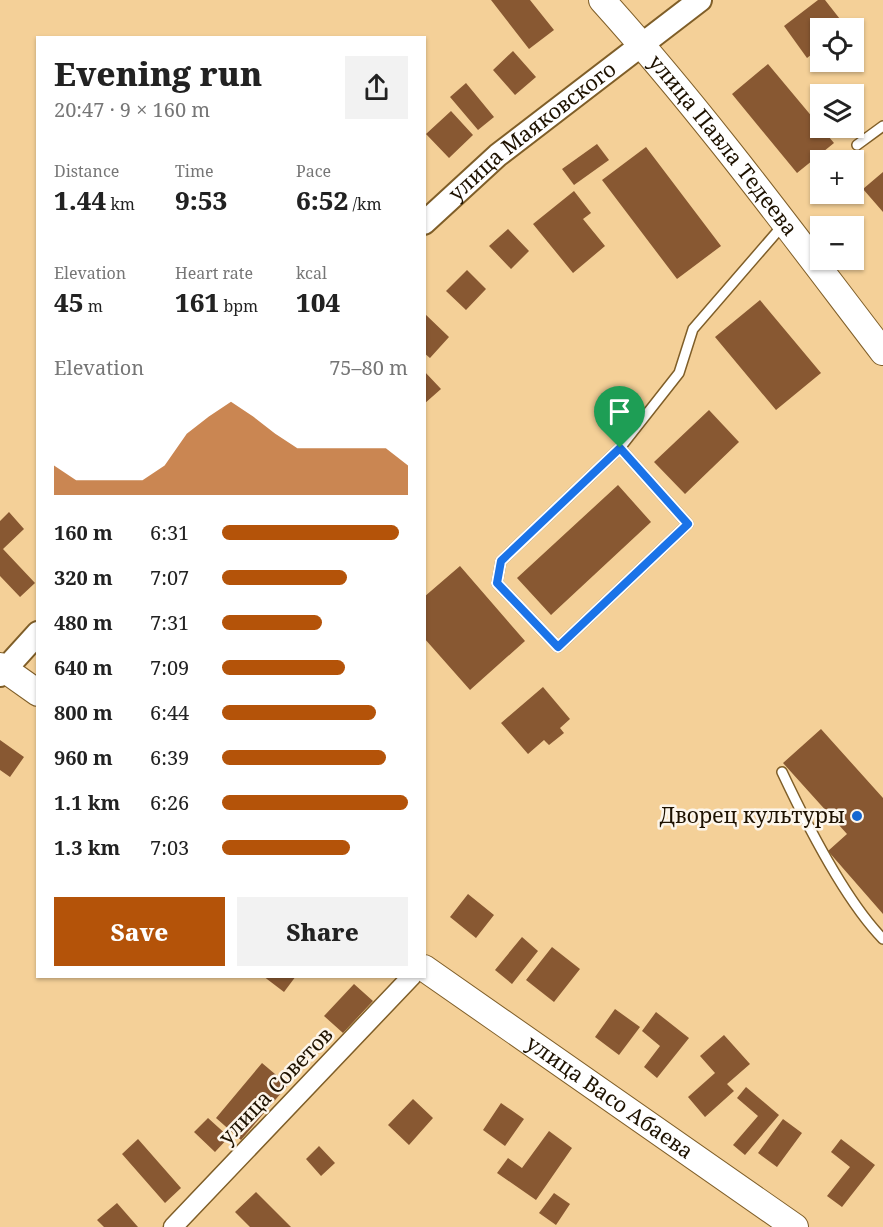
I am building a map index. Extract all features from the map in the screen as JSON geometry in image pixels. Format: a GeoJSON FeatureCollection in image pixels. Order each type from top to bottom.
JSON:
{"type":"FeatureCollection","features":[{"type":"Feature","properties":{"kind":"main road","name":"улица Павла Тедеева"},"geometry":{"type":"LineString","coordinates":[[602,0],[643,45],[883,352]]}},
{"type":"Feature","properties":{"kind":"main road"},"geometry":{"type":"LineString","coordinates":[[2,671],[36,692]]}},
{"type":"Feature","properties":{"kind":"main road","name":"улица Васо Абаева"},"geometry":{"type":"LineString","coordinates":[[426,969],[795,1227]]}},
{"type":"Feature","properties":{"kind":"street","name":"улица Маяковского"},"geometry":{"type":"LineString","coordinates":[[426,221],[498,155],[700,0]]}},
{"type":"Feature","properties":{"kind":"street"},"geometry":{"type":"LineString","coordinates":[[2,671],[36,635]]}},
{"type":"Feature","properties":{"kind":"street","name":"улица Советов"},"geometry":{"type":"LineString","coordinates":[[173,1227],[410,978]]}},
{"type":"Feature","properties":{"kind":"lane"},"geometry":{"type":"LineString","coordinates":[[857,145],[883,126]]}},
{"type":"Feature","properties":{"kind":"lane"},"geometry":{"type":"LineString","coordinates":[[620,448],[688,524],[558,647],[497,583],[501,561],[620,448],[679,373],[693,329],[784,223]]}},
{"type":"Feature","properties":{"kind":"lane"},"geometry":{"type":"LineString","coordinates":[[782,772],[806,820],[842,881],[883,939]]}},
{"type":"Feature","properties":{"kind":"building"},"geometry":{"type":"Polygon","coordinates":[[[491,0],[530,0],[554,30],[529,49],[491,0]]]}},
{"type":"Feature","properties":{"kind":"building"},"geometry":{"type":"Polygon","coordinates":[[[818,0],[825,0],[839,18],[810,18],[810,56],[807,58],[784,26],[818,0]]]}},
{"type":"Feature","properties":{"kind":"building"},"geometry":{"type":"Polygon","coordinates":[[[513,51],[536,77],[515,95],[493,70],[513,51]]]}},
{"type":"Feature","properties":{"kind":"building"},"geometry":{"type":"Polygon","coordinates":[[[768,64],[810,114],[810,138],[830,138],[834,143],[825,150],[810,150],[810,162],[797,173],[732,94],[768,64]]]}},
{"type":"Feature","properties":{"kind":"building"},"geometry":{"type":"Polygon","coordinates":[[[466,83],[494,117],[478,130],[450,97],[466,83]]]}},
{"type":"Feature","properties":{"kind":"building"},"geometry":{"type":"Polygon","coordinates":[[[451,111],[473,135],[449,158],[426,134],[451,111]]]}},
{"type":"Feature","properties":{"kind":"building"},"geometry":{"type":"Polygon","coordinates":[[[597,144],[609,160],[574,185],[562,169],[597,144]]]}},
{"type":"Feature","properties":{"kind":"building"},"geometry":{"type":"Polygon","coordinates":[[[646,147],[721,246],[677,279],[602,180],[646,147]]]}},
{"type":"Feature","properties":{"kind":"building"},"geometry":{"type":"Polygon","coordinates":[[[883,172],[883,212],[864,190],[883,172]]]}},
{"type":"Feature","properties":{"kind":"building"},"geometry":{"type":"Polygon","coordinates":[[[574,191],[591,213],[583,219],[605,246],[573,273],[533,224],[574,191]]]}},
{"type":"Feature","properties":{"kind":"building"},"geometry":{"type":"Polygon","coordinates":[[[508,229],[529,251],[511,269],[489,246],[508,229]]]}},
{"type":"Feature","properties":{"kind":"building"},"geometry":{"type":"Polygon","coordinates":[[[467,270],[486,289],[466,310],[446,291],[467,270]]]}},
{"type":"Feature","properties":{"kind":"building"},"geometry":{"type":"Polygon","coordinates":[[[760,300],[821,373],[776,410],[715,337],[760,300]]]}},
{"type":"Feature","properties":{"kind":"building"},"geometry":{"type":"Polygon","coordinates":[[[426,315],[449,337],[430,358],[426,355],[426,315]]]}},
{"type":"Feature","properties":{"kind":"building"},"geometry":{"type":"Polygon","coordinates":[[[426,373],[441,389],[426,402],[426,373]]]}},
{"type":"Feature","properties":{"kind":"building"},"geometry":{"type":"Polygon","coordinates":[[[709,410],[739,442],[685,494],[654,462],[709,410]]]}},
{"type":"Feature","properties":{"kind":"building"},"geometry":{"type":"Polygon","coordinates":[[[618,485],[651,522],[551,615],[517,578],[618,485]]]}},
{"type":"Feature","properties":{"kind":"building"},"geometry":{"type":"Polygon","coordinates":[[[9,512],[24,529],[3,549],[35,583],[20,597],[0,576],[0,521],[9,512]]]}},
{"type":"Feature","properties":{"kind":"building"},"geometry":{"type":"Polygon","coordinates":[[[460,566],[525,641],[470,690],[426,640],[426,595],[460,566]]]}},
{"type":"Feature","properties":{"kind":"building"},"geometry":{"type":"Polygon","coordinates":[[[543,687],[570,719],[560,728],[564,733],[549,745],[544,740],[528,754],[501,723],[543,687]]]}},
{"type":"Feature","properties":{"kind":"building","name":"Дворец культуры"},"geometry":{"type":"Polygon","coordinates":[[[821,729],[883,798],[883,914],[828,851],[847,834],[783,763],[821,729]]]}},
{"type":"Feature","properties":{"kind":"building"},"geometry":{"type":"Polygon","coordinates":[[[0,740],[24,757],[10,777],[0,770],[0,740]]]}},
{"type":"Feature","properties":{"kind":"building"},"geometry":{"type":"Polygon","coordinates":[[[468,894],[494,915],[476,938],[450,917],[468,894]]]}},
{"type":"Feature","properties":{"kind":"building"},"geometry":{"type":"Polygon","coordinates":[[[522,937],[538,951],[512,984],[495,970],[522,937]]]}},
{"type":"Feature","properties":{"kind":"building"},"geometry":{"type":"Polygon","coordinates":[[[552,947],[580,969],[554,1002],[526,980],[552,947]]]}},
{"type":"Feature","properties":{"kind":"building"},"geometry":{"type":"Polygon","coordinates":[[[266,978],[294,978],[284,992],[266,978]]]}},
{"type":"Feature","properties":{"kind":"building"},"geometry":{"type":"Polygon","coordinates":[[[354,984],[373,1001],[343,1033],[324,1016],[354,984]]]}},
{"type":"Feature","properties":{"kind":"building"},"geometry":{"type":"Polygon","coordinates":[[[615,1009],[640,1027],[619,1055],[595,1037],[615,1009]]]}},
{"type":"Feature","properties":{"kind":"building"},"geometry":{"type":"Polygon","coordinates":[[[656,1012],[689,1038],[657,1078],[644,1067],[660,1046],[642,1031],[656,1012]]]}},
{"type":"Feature","properties":{"kind":"building"},"geometry":{"type":"Polygon","coordinates":[[[724,1035],[750,1064],[727,1084],[734,1091],[705,1117],[688,1097],[715,1073],[700,1056],[724,1035]]]}},
{"type":"Feature","properties":{"kind":"building"},"geometry":{"type":"Polygon","coordinates":[[[262,1063],[288,1085],[241,1140],[216,1118],[262,1063]]]}},
{"type":"Feature","properties":{"kind":"building"},"geometry":{"type":"Polygon","coordinates":[[[746,1087],[779,1115],[745,1155],[733,1145],[758,1116],[737,1098],[746,1087]]]}},
{"type":"Feature","properties":{"kind":"building"},"geometry":{"type":"Polygon","coordinates":[[[413,1099],[433,1118],[409,1145],[388,1125],[413,1099]]]}},
{"type":"Feature","properties":{"kind":"building"},"geometry":{"type":"Polygon","coordinates":[[[501,1103],[524,1119],[505,1146],[483,1130],[501,1103]]]}},
{"type":"Feature","properties":{"kind":"building"},"geometry":{"type":"Polygon","coordinates":[[[208,1118],[229,1137],[215,1152],[194,1132],[208,1118]]]}},
{"type":"Feature","properties":{"kind":"building"},"geometry":{"type":"Polygon","coordinates":[[[783,1119],[802,1133],[777,1167],[758,1153],[783,1119]]]}},
{"type":"Feature","properties":{"kind":"building"},"geometry":{"type":"Polygon","coordinates":[[[549,1131],[572,1148],[536,1200],[497,1173],[508,1158],[522,1168],[549,1131]]]}},
{"type":"Feature","properties":{"kind":"building"},"geometry":{"type":"Polygon","coordinates":[[[138,1139],[181,1188],[165,1203],[122,1154],[138,1139]]]}},
{"type":"Feature","properties":{"kind":"building"},"geometry":{"type":"Polygon","coordinates":[[[841,1139],[875,1165],[842,1207],[827,1196],[850,1167],[831,1152],[841,1139]]]}},
{"type":"Feature","properties":{"kind":"building"},"geometry":{"type":"Polygon","coordinates":[[[319,1146],[335,1163],[321,1176],[306,1159],[319,1146]]]}},
{"type":"Feature","properties":{"kind":"building"},"geometry":{"type":"Polygon","coordinates":[[[256,1192],[291,1227],[250,1227],[235,1212],[256,1192]]]}},
{"type":"Feature","properties":{"kind":"building"},"geometry":{"type":"Polygon","coordinates":[[[554,1193],[570,1204],[556,1225],[539,1213],[554,1193]]]}},
{"type":"Feature","properties":{"kind":"building"},"geometry":{"type":"Polygon","coordinates":[[[117,1203],[138,1227],[104,1227],[97,1220],[117,1203]]]}},
{"type":"Feature","properties":{"kind":"place","name":"Дворец культуры"},"geometry":{"type":"Point","coordinates":[857,816]}},
{"type":"Feature","properties":{"kind":"route"},"geometry":{"type":"LineString","coordinates":[[620,448],[688,524],[558,647],[497,583],[501,561],[620,448]]}}]}
